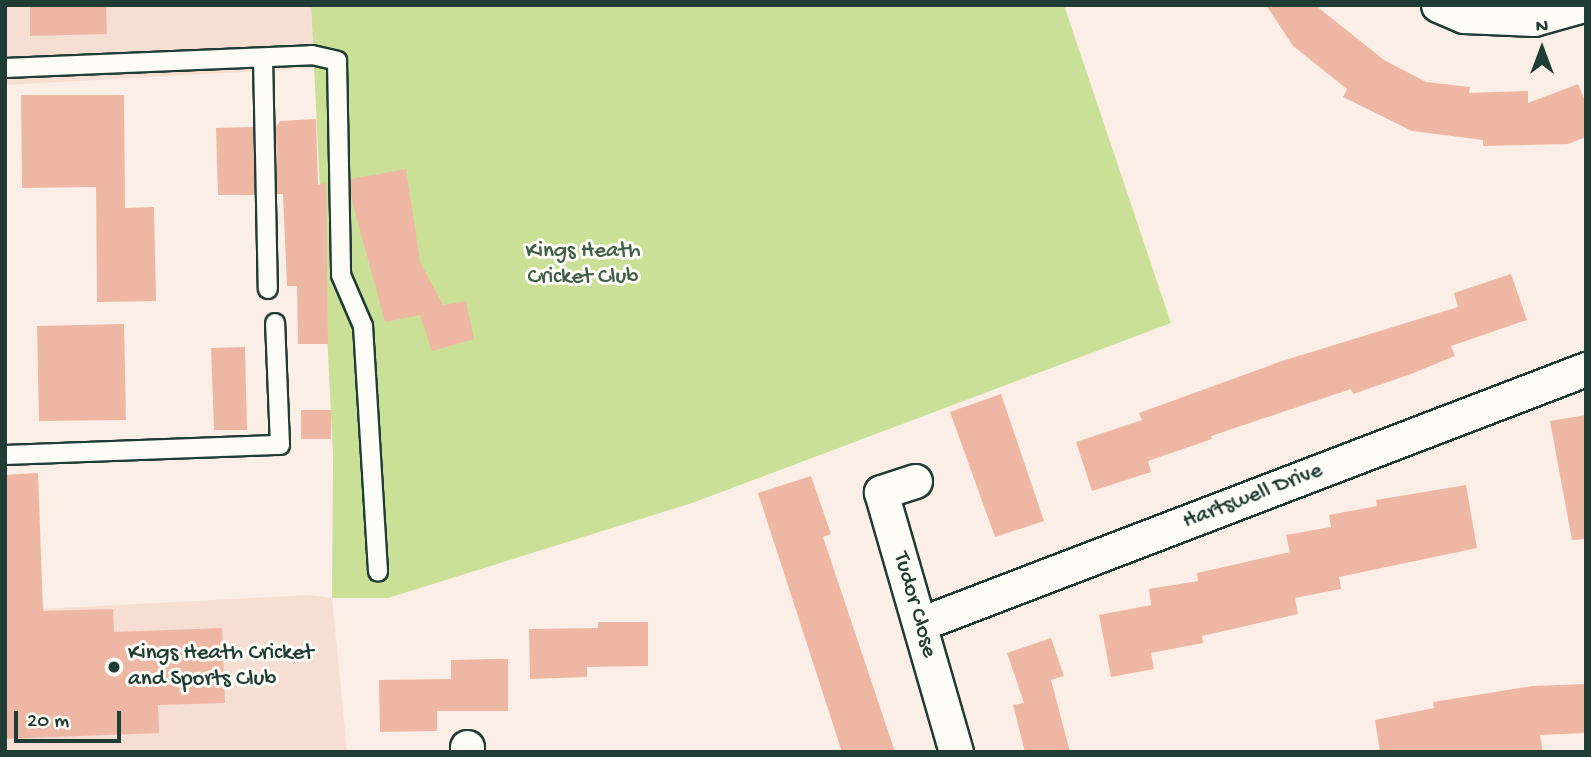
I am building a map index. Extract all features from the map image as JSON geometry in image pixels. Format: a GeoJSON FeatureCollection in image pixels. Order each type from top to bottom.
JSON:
{"type":"FeatureCollection","features":[{"type":"Feature","properties":{"kind":"street"},"geometry":{"type":"LineString","coordinates":[[1438,5],[1464,16],[1534,19],[1583,5]]}},
{"type":"Feature","properties":{"kind":"street","name":"Hartswell Drive"},"geometry":{"type":"LineString","coordinates":[[920,624],[1586,369]]}},
{"type":"Feature","properties":{"kind":"street","name":"Tudor Close"},"geometry":{"type":"LineString","coordinates":[[915,481],[881,492],[956,752]]}},
{"type":"Feature","properties":{"kind":"lane"},"geometry":{"type":"LineString","coordinates":[[5,68],[312,55],[337,61],[341,275],[363,326],[378,572]]}},
{"type":"Feature","properties":{"kind":"lane"},"geometry":{"type":"LineString","coordinates":[[263,58],[268,289]]}},
{"type":"Feature","properties":{"kind":"lane"},"geometry":{"type":"LineString","coordinates":[[5,456],[280,445],[275,323]]}},
{"type":"Feature","properties":{"kind":"shaded area"},"geometry":{"type":"Polygon","coordinates":[[[5,5],[311,5],[313,68],[5,85],[5,5]]]}},
{"type":"Feature","properties":{"kind":"shaded area"},"geometry":{"type":"Polygon","coordinates":[[[309,595],[332,598],[347,752],[5,752],[5,611],[309,595]]]}},
{"type":"Feature","properties":{"kind":"green space","name":"Kings Heath Cricket Club"},"geometry":{"type":"Polygon","coordinates":[[[311,5],[1064,5],[1171,323],[692,503],[388,598],[332,598],[333,455],[311,5]]]}},
{"type":"Feature","properties":{"kind":"building"},"geometry":{"type":"Polygon","coordinates":[[[30,5],[106,5],[107,34],[30,36],[30,5]]]}},
{"type":"Feature","properties":{"kind":"building"},"geometry":{"type":"Polygon","coordinates":[[[1266,5],[1315,5],[1384,60],[1426,82],[1470,87],[1469,93],[1528,91],[1528,103],[1578,84],[1586,103],[1586,137],[1568,144],[1483,146],[1483,140],[1412,131],[1343,97],[1347,89],[1293,46],[1266,5]]]}},
{"type":"Feature","properties":{"kind":"building"},"geometry":{"type":"Polygon","coordinates":[[[21,95],[124,95],[125,208],[154,207],[156,301],[97,302],[96,187],[22,188],[21,95]]]}},
{"type":"Feature","properties":{"kind":"building"},"geometry":{"type":"Polygon","coordinates":[[[316,119],[318,185],[326,183],[328,344],[298,344],[297,286],[287,286],[283,194],[277,194],[276,127],[280,121],[316,119]]]}},
{"type":"Feature","properties":{"kind":"building"},"geometry":{"type":"Polygon","coordinates":[[[253,127],[255,195],[218,195],[216,128],[253,127]]]}},
{"type":"Feature","properties":{"kind":"building"},"geometry":{"type":"Polygon","coordinates":[[[406,169],[420,262],[443,305],[466,301],[474,339],[432,351],[420,315],[385,322],[351,197],[351,179],[406,169]]]}},
{"type":"Feature","properties":{"kind":"building"},"geometry":{"type":"Polygon","coordinates":[[[1511,274],[1527,320],[1451,346],[1455,356],[1411,374],[1353,394],[1351,389],[1211,436],[1212,439],[1148,461],[1151,472],[1092,491],[1076,442],[1142,420],[1139,413],[1282,361],[1458,307],[1454,293],[1511,274]]]}},
{"type":"Feature","properties":{"kind":"building"},"geometry":{"type":"Polygon","coordinates":[[[124,324],[126,420],[39,421],[37,326],[124,324]]]}},
{"type":"Feature","properties":{"kind":"building"},"geometry":{"type":"Polygon","coordinates":[[[245,347],[247,430],[214,430],[211,348],[245,347]]]}},
{"type":"Feature","properties":{"kind":"building"},"geometry":{"type":"Polygon","coordinates":[[[1001,394],[1044,521],[995,537],[950,412],[1001,394]]]}},
{"type":"Feature","properties":{"kind":"building"},"geometry":{"type":"Polygon","coordinates":[[[301,410],[331,410],[331,439],[301,439],[301,410]]]}},
{"type":"Feature","properties":{"kind":"building"},"geometry":{"type":"Polygon","coordinates":[[[1586,415],[1586,539],[1572,540],[1550,421],[1586,415]]]}},
{"type":"Feature","properties":{"kind":"building","name":"Kings Heath Cricket and Sports Club"},"geometry":{"type":"Polygon","coordinates":[[[38,473],[43,611],[113,609],[114,632],[222,628],[225,703],[158,705],[159,733],[5,739],[5,475],[38,473]]]}},
{"type":"Feature","properties":{"kind":"building"},"geometry":{"type":"Polygon","coordinates":[[[811,476],[831,534],[823,537],[895,752],[842,752],[758,493],[811,476]]]}},
{"type":"Feature","properties":{"kind":"building"},"geometry":{"type":"Polygon","coordinates":[[[1466,485],[1477,548],[1339,577],[1341,589],[1295,598],[1298,614],[1202,636],[1203,643],[1151,653],[1154,669],[1111,677],[1099,615],[1151,605],[1149,589],[1198,581],[1197,573],[1290,552],[1286,535],[1331,527],[1329,515],[1377,506],[1376,500],[1466,485]]]}},
{"type":"Feature","properties":{"kind":"building"},"geometry":{"type":"Polygon","coordinates":[[[598,622],[648,622],[648,666],[587,667],[587,677],[530,679],[529,629],[598,628],[598,622]]]}},
{"type":"Feature","properties":{"kind":"building"},"geometry":{"type":"Polygon","coordinates":[[[1051,638],[1064,676],[1051,680],[1070,752],[1025,752],[1013,705],[1024,703],[1007,653],[1051,638]]]}},
{"type":"Feature","properties":{"kind":"building"},"geometry":{"type":"Polygon","coordinates":[[[508,659],[508,711],[437,711],[437,731],[380,732],[379,680],[451,679],[451,660],[508,659]]]}},
{"type":"Feature","properties":{"kind":"building"},"geometry":{"type":"Polygon","coordinates":[[[1586,684],[1586,733],[1540,735],[1543,752],[1380,752],[1375,720],[1434,708],[1433,702],[1532,686],[1586,684]]]}},
{"type":"Feature","properties":{"kind":"place","name":"Kings Heath Cricket and Sports Club"},"geometry":{"type":"Point","coordinates":[114,667]}}]}
